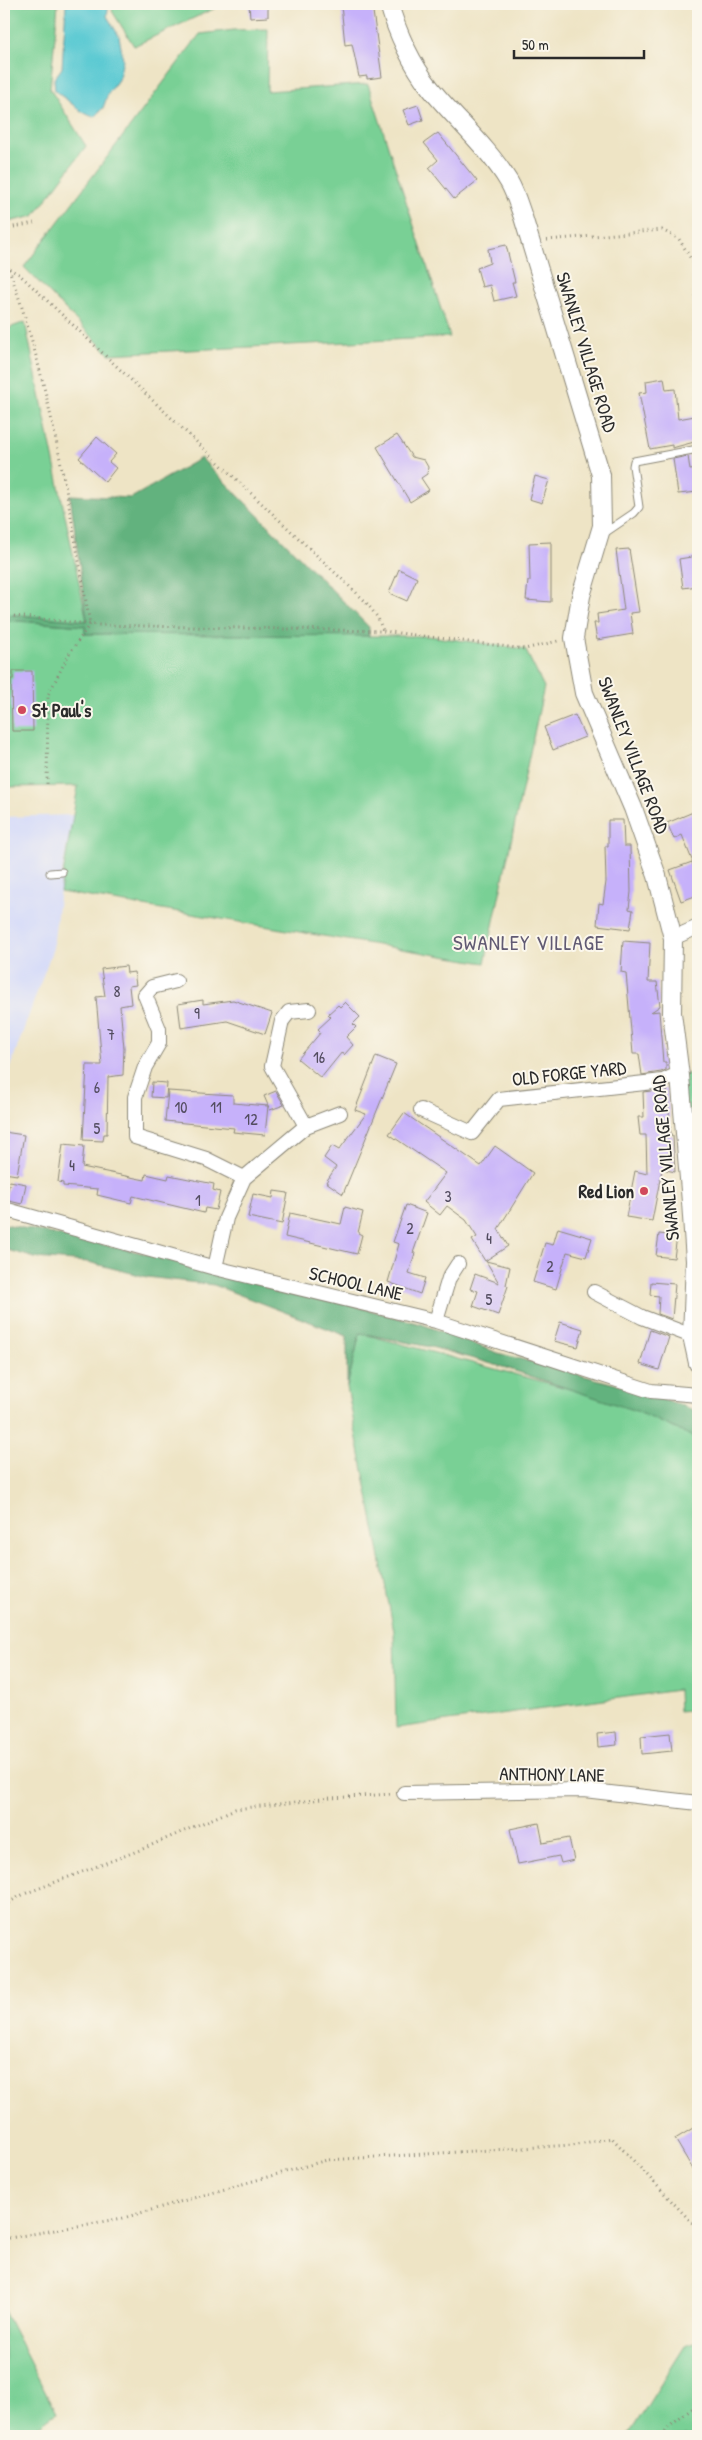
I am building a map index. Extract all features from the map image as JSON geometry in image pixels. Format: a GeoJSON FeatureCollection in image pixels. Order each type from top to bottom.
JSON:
{"type":"FeatureCollection","features":[{"type":"Feature","properties":{"kind":"street","name":"SWANLEY VILLAGE ROAD"},"geometry":{"type":"LineString","coordinates":[[389,4],[393,20],[410,56],[430,87],[485,150],[510,183],[531,242],[601,475],[602,526],[581,596],[574,638],[584,693],[633,808],[657,876],[673,938],[672,1013],[680,1073],[695,1261],[692,1336],[698,1363]]}},
{"type":"Feature","properties":{"kind":"street"},"geometry":{"type":"LineString","coordinates":[[673,938],[698,927]]}},
{"type":"Feature","properties":{"kind":"street"},"geometry":{"type":"LineString","coordinates":[[176,981],[152,987],[145,995],[159,1029],[159,1043],[145,1068],[135,1096],[135,1137],[206,1159],[244,1178]]}},
{"type":"Feature","properties":{"kind":"street"},"geometry":{"type":"LineString","coordinates":[[306,1126],[272,1066],[282,1021],[289,1012],[309,1010]]}},
{"type":"Feature","properties":{"kind":"street","name":"OLD FORGE YARD"},"geometry":{"type":"LineString","coordinates":[[421,1110],[472,1132],[499,1099],[663,1081],[680,1073]]}},
{"type":"Feature","properties":{"kind":"street"},"geometry":{"type":"LineString","coordinates":[[215,1268],[226,1218],[244,1178],[306,1126],[340,1113]]}},
{"type":"Feature","properties":{"kind":"street","name":"SCHOOL LANE"},"geometry":{"type":"LineString","coordinates":[[4,1209],[215,1268],[436,1321],[650,1391],[698,1395]]}},
{"type":"Feature","properties":{"kind":"street"},"geometry":{"type":"LineString","coordinates":[[436,1321],[449,1278],[458,1264]]}},
{"type":"Feature","properties":{"kind":"street"},"geometry":{"type":"LineString","coordinates":[[594,1292],[642,1317],[692,1336]]}},
{"type":"Feature","properties":{"kind":"street","name":"ANTHONY LANE"},"geometry":{"type":"LineString","coordinates":[[404,1793],[584,1790],[698,1803]]}},
{"type":"Feature","properties":{"kind":"lane"},"geometry":{"type":"LineString","coordinates":[[600,535],[634,513],[639,507],[633,466],[634,461],[698,449]]}},
{"type":"Feature","properties":{"kind":"lane"},"geometry":{"type":"LineString","coordinates":[[50,873],[62,872]]}},
{"type":"Feature","properties":{"kind":"path"},"geometry":{"type":"LineString","coordinates":[[4,228],[34,222]]}},
{"type":"Feature","properties":{"kind":"path"},"geometry":{"type":"LineString","coordinates":[[531,242],[662,230],[679,239],[694,264],[698,322]]}},
{"type":"Feature","properties":{"kind":"path"},"geometry":{"type":"LineString","coordinates":[[47,786],[48,695],[69,654],[90,624],[69,507],[31,332],[9,269],[19,274],[365,601],[378,618],[383,631]]}},
{"type":"Feature","properties":{"kind":"path"},"geometry":{"type":"LineString","coordinates":[[4,615],[90,624],[383,631],[525,649],[574,638]]}},
{"type":"Feature","properties":{"kind":"path"},"geometry":{"type":"LineString","coordinates":[[4,1906],[24,1894],[140,1850],[235,1809],[331,1798],[404,1793]]}},
{"type":"Feature","properties":{"kind":"path"},"geometry":{"type":"LineString","coordinates":[[4,2239],[124,2218],[327,2160],[572,2144],[612,2138],[698,2229]]}},
{"type":"Feature","properties":{"kind":"path"},"geometry":{"type":"LineString","coordinates":[[662,2436],[670,2426],[698,2404]]}},
{"type":"Feature","properties":{"kind":"shaded area"},"geometry":{"type":"Polygon","coordinates":[[[73,815],[62,872],[53,948],[4,1084],[4,817],[73,815]]]}},
{"type":"Feature","properties":{"kind":"green space"},"geometry":{"type":"Polygon","coordinates":[[[4,4],[58,4],[50,89],[86,146],[34,216],[4,223],[4,4]]]}},
{"type":"Feature","properties":{"kind":"green space"},"geometry":{"type":"Polygon","coordinates":[[[114,4],[224,4],[134,46],[112,11],[114,4]]]}},
{"type":"Feature","properties":{"kind":"green space"},"geometry":{"type":"Polygon","coordinates":[[[268,29],[267,91],[368,84],[450,337],[109,354],[24,267],[200,34],[268,29]]]}},
{"type":"Feature","properties":{"kind":"green space"},"geometry":{"type":"Polygon","coordinates":[[[25,322],[87,621],[4,614],[4,330],[25,322]]]}},
{"type":"Feature","properties":{"kind":"green space"},"geometry":{"type":"Polygon","coordinates":[[[201,458],[369,627],[369,636],[85,634],[85,626],[4,620],[4,614],[87,621],[70,495],[131,498],[201,458]]]}},
{"type":"Feature","properties":{"kind":"green space"},"geometry":{"type":"Polygon","coordinates":[[[4,620],[85,626],[85,634],[156,627],[369,636],[428,636],[525,649],[544,687],[485,963],[60,892],[78,786],[4,787],[4,620]]]}},
{"type":"Feature","properties":{"kind":"green space"},"geometry":{"type":"Polygon","coordinates":[[[698,1071],[698,1199],[680,1076],[698,1071]]]}},
{"type":"Feature","properties":{"kind":"green space"},"geometry":{"type":"Polygon","coordinates":[[[4,1224],[215,1268],[424,1325],[498,1353],[645,1392],[696,1411],[698,1414],[698,1443],[696,1438],[636,1411],[506,1368],[435,1348],[360,1333],[347,1387],[347,1336],[214,1285],[147,1277],[88,1262],[35,1258],[4,1249],[4,1224]]]}},
{"type":"Feature","properties":{"kind":"green space"},"geometry":{"type":"Polygon","coordinates":[[[360,1333],[690,1421],[698,1438],[698,1710],[679,1712],[678,1690],[396,1728],[394,1631],[347,1387],[360,1333]]]}},
{"type":"Feature","properties":{"kind":"green space"},"geometry":{"type":"Polygon","coordinates":[[[4,2311],[56,2413],[25,2436],[4,2436],[4,2311]]]}},
{"type":"Feature","properties":{"kind":"green space"},"geometry":{"type":"Polygon","coordinates":[[[698,2342],[698,2436],[628,2436],[685,2346],[698,2342]]]}},
{"type":"Feature","properties":{"kind":"water"},"geometry":{"type":"Polygon","coordinates":[[[66,4],[109,4],[107,16],[119,36],[123,59],[119,78],[108,94],[103,108],[94,117],[78,109],[55,91],[54,79],[62,68],[66,4]]]}},
{"type":"Feature","properties":{"kind":"building"},"geometry":{"type":"Polygon","coordinates":[[[249,4],[268,4],[268,17],[250,18],[249,4]]]}},
{"type":"Feature","properties":{"kind":"building"},"geometry":{"type":"Polygon","coordinates":[[[372,4],[382,77],[367,79],[367,76],[359,77],[352,44],[345,45],[341,5],[372,4]]]}},
{"type":"Feature","properties":{"kind":"building"},"geometry":{"type":"Polygon","coordinates":[[[418,105],[423,120],[409,125],[403,110],[418,105]]]}},
{"type":"Feature","properties":{"kind":"building"},"geometry":{"type":"Polygon","coordinates":[[[438,133],[477,181],[454,199],[429,168],[438,160],[424,143],[438,133]]]}},
{"type":"Feature","properties":{"kind":"building"},"geometry":{"type":"Polygon","coordinates":[[[506,245],[515,282],[512,282],[516,296],[494,301],[490,285],[482,287],[477,268],[490,263],[488,249],[506,245]]]}},
{"type":"Feature","properties":{"kind":"building"},"geometry":{"type":"Polygon","coordinates":[[[664,378],[666,390],[675,389],[678,419],[695,416],[698,441],[672,448],[672,445],[650,449],[639,393],[647,392],[646,381],[664,378]]]}},
{"type":"Feature","properties":{"kind":"building"},"geometry":{"type":"Polygon","coordinates":[[[397,435],[412,457],[424,460],[428,467],[427,474],[421,478],[429,490],[410,502],[377,447],[397,435]]]}},
{"type":"Feature","properties":{"kind":"building"},"geometry":{"type":"Polygon","coordinates":[[[97,437],[116,454],[109,462],[116,468],[105,482],[79,458],[97,437]]]}},
{"type":"Feature","properties":{"kind":"building"},"geometry":{"type":"Polygon","coordinates":[[[688,456],[690,470],[698,469],[698,492],[678,494],[673,459],[688,456]]]}},
{"type":"Feature","properties":{"kind":"building"},"geometry":{"type":"Polygon","coordinates":[[[535,476],[549,480],[542,503],[529,499],[535,476]]]}},
{"type":"Feature","properties":{"kind":"building"},"geometry":{"type":"Polygon","coordinates":[[[551,542],[551,602],[526,600],[528,581],[530,581],[529,543],[551,542]]]}},
{"type":"Feature","properties":{"kind":"building"},"geometry":{"type":"Polygon","coordinates":[[[629,549],[639,612],[630,613],[633,634],[597,640],[594,623],[598,623],[597,614],[624,610],[616,550],[629,549]]]}},
{"type":"Feature","properties":{"kind":"building"},"geometry":{"type":"Polygon","coordinates":[[[697,556],[698,586],[683,588],[679,559],[697,556]]]}},
{"type":"Feature","properties":{"kind":"building"},"geometry":{"type":"Polygon","coordinates":[[[399,569],[417,578],[407,601],[389,593],[399,569]]]}},
{"type":"Feature","properties":{"kind":"building","name":"St Paul's"},"geometry":{"type":"Polygon","coordinates":[[[13,671],[32,671],[33,731],[12,731],[11,679],[13,679],[13,671]]]}},
{"type":"Feature","properties":{"kind":"building"},"geometry":{"type":"Polygon","coordinates":[[[575,715],[585,737],[553,750],[544,727],[575,715]]]}},
{"type":"Feature","properties":{"kind":"building"},"geometry":{"type":"Polygon","coordinates":[[[698,810],[698,875],[682,835],[674,839],[667,823],[698,810]]]}},
{"type":"Feature","properties":{"kind":"building"},"geometry":{"type":"Polygon","coordinates":[[[608,820],[623,820],[624,846],[630,846],[631,892],[629,909],[633,910],[630,929],[597,925],[599,903],[603,904],[606,882],[605,846],[608,846],[608,820]]]}},
{"type":"Feature","properties":{"kind":"building"},"geometry":{"type":"Polygon","coordinates":[[[692,862],[698,880],[698,895],[681,901],[670,870],[692,862]]]}},
{"type":"Feature","properties":{"kind":"building"},"geometry":{"type":"Polygon","coordinates":[[[623,941],[650,943],[648,982],[657,982],[660,1006],[651,1012],[659,1011],[663,1062],[666,1062],[666,1070],[661,1072],[642,1075],[639,1054],[633,1054],[626,973],[621,972],[623,941]]]}},
{"type":"Feature","properties":{"kind":"building"},"geometry":{"type":"Polygon","coordinates":[[[126,966],[127,973],[134,972],[136,985],[129,986],[131,1004],[120,1006],[124,1048],[123,1075],[108,1077],[107,1134],[104,1134],[103,1141],[83,1140],[87,1065],[102,1065],[96,997],[105,996],[101,969],[126,966]]]}},
{"type":"Feature","properties":{"kind":"building"},"geometry":{"type":"Polygon","coordinates":[[[203,1000],[203,1004],[233,1000],[272,1013],[265,1034],[227,1021],[181,1028],[178,1004],[203,1000]]]}},
{"type":"Feature","properties":{"kind":"building"},"geometry":{"type":"Polygon","coordinates":[[[345,1002],[360,1017],[353,1024],[356,1027],[346,1037],[353,1045],[344,1055],[342,1052],[321,1078],[298,1059],[321,1032],[318,1029],[331,1017],[328,1014],[338,1005],[340,1007],[345,1002]]]}},
{"type":"Feature","properties":{"kind":"building"},"geometry":{"type":"Polygon","coordinates":[[[376,1056],[396,1064],[343,1194],[326,1182],[336,1167],[324,1158],[332,1146],[339,1150],[366,1114],[355,1110],[376,1056]]]}},
{"type":"Feature","properties":{"kind":"building"},"geometry":{"type":"Polygon","coordinates":[[[152,1082],[167,1083],[166,1098],[151,1097],[152,1082]]]}},
{"type":"Feature","properties":{"kind":"building"},"geometry":{"type":"Polygon","coordinates":[[[667,1089],[675,1172],[662,1169],[652,1221],[626,1217],[635,1171],[647,1174],[646,1135],[640,1135],[638,1117],[644,1117],[643,1092],[667,1089]]]}},
{"type":"Feature","properties":{"kind":"building"},"geometry":{"type":"Polygon","coordinates":[[[168,1091],[233,1095],[233,1103],[268,1106],[265,1135],[233,1132],[234,1128],[165,1121],[168,1091]]]}},
{"type":"Feature","properties":{"kind":"building"},"geometry":{"type":"Polygon","coordinates":[[[276,1091],[284,1105],[270,1110],[264,1096],[276,1091]]]}},
{"type":"Feature","properties":{"kind":"building"},"geometry":{"type":"Polygon","coordinates":[[[404,1113],[481,1166],[495,1146],[533,1173],[498,1229],[508,1246],[485,1261],[472,1240],[477,1237],[466,1220],[447,1206],[440,1215],[424,1202],[446,1173],[389,1134],[404,1113]]]}},
{"type":"Feature","properties":{"kind":"building"},"geometry":{"type":"Polygon","coordinates":[[[4,1132],[24,1135],[17,1175],[4,1173],[4,1132]]]}},
{"type":"Feature","properties":{"kind":"building"},"geometry":{"type":"Polygon","coordinates":[[[63,1144],[84,1146],[82,1167],[145,1180],[146,1174],[168,1179],[169,1175],[214,1184],[213,1190],[220,1192],[216,1210],[205,1208],[204,1213],[133,1196],[131,1203],[97,1195],[98,1189],[63,1186],[63,1183],[58,1182],[63,1144]]]}},
{"type":"Feature","properties":{"kind":"building"},"geometry":{"type":"Polygon","coordinates":[[[10,1181],[26,1184],[22,1204],[5,1200],[10,1181]]]}},
{"type":"Feature","properties":{"kind":"building"},"geometry":{"type":"Polygon","coordinates":[[[274,1191],[288,1193],[282,1224],[248,1217],[253,1194],[273,1198],[274,1191]]]}},
{"type":"Feature","properties":{"kind":"building"},"geometry":{"type":"Polygon","coordinates":[[[406,1205],[427,1213],[413,1253],[415,1253],[409,1273],[425,1278],[420,1294],[388,1282],[399,1244],[393,1242],[406,1205]]]}},
{"type":"Feature","properties":{"kind":"building"},"geometry":{"type":"Polygon","coordinates":[[[345,1207],[363,1212],[358,1233],[362,1235],[357,1254],[285,1237],[290,1213],[341,1224],[345,1207]]]}},
{"type":"Feature","properties":{"kind":"building"},"geometry":{"type":"Polygon","coordinates":[[[558,1228],[592,1238],[586,1257],[567,1252],[556,1289],[533,1282],[545,1243],[553,1245],[558,1228]]]}},
{"type":"Feature","properties":{"kind":"building"},"geometry":{"type":"Polygon","coordinates":[[[659,1234],[677,1236],[674,1258],[656,1256],[659,1234]]]}},
{"type":"Feature","properties":{"kind":"building"},"geometry":{"type":"Polygon","coordinates":[[[486,1261],[510,1267],[506,1285],[508,1286],[498,1315],[473,1306],[478,1291],[470,1289],[475,1274],[499,1283],[486,1261]]]}},
{"type":"Feature","properties":{"kind":"building"},"geometry":{"type":"Polygon","coordinates":[[[651,1282],[675,1284],[672,1319],[658,1314],[659,1296],[650,1295],[651,1282]]]}},
{"type":"Feature","properties":{"kind":"building"},"geometry":{"type":"Polygon","coordinates":[[[560,1322],[583,1329],[578,1347],[554,1341],[560,1322]]]}},
{"type":"Feature","properties":{"kind":"building"},"geometry":{"type":"Polygon","coordinates":[[[650,1330],[669,1337],[659,1370],[640,1364],[650,1330]]]}},
{"type":"Feature","properties":{"kind":"building"},"geometry":{"type":"Polygon","coordinates":[[[616,1732],[617,1745],[598,1747],[597,1734],[616,1732]]]}},
{"type":"Feature","properties":{"kind":"building"},"geometry":{"type":"Polygon","coordinates":[[[670,1733],[672,1751],[642,1754],[641,1736],[670,1733]]]}},
{"type":"Feature","properties":{"kind":"building"},"geometry":{"type":"Polygon","coordinates":[[[539,1823],[543,1843],[569,1838],[574,1860],[561,1863],[559,1856],[518,1864],[510,1829],[539,1823]]]}},
{"type":"Feature","properties":{"kind":"building"},"geometry":{"type":"Polygon","coordinates":[[[698,2125],[698,2178],[675,2139],[698,2125]]]}},
{"type":"Feature","properties":{"kind":"place","name":"St Paul's"},"geometry":{"type":"Point","coordinates":[22,710]}},
{"type":"Feature","properties":{"kind":"place","name":"Red Lion"},"geometry":{"type":"Point","coordinates":[644,1191]}},
{"type":"Feature","properties":{"kind":"district","name":"SWANLEY VILLAGE"},"geometry":{"type":"Point","coordinates":[529,943]}}]}
